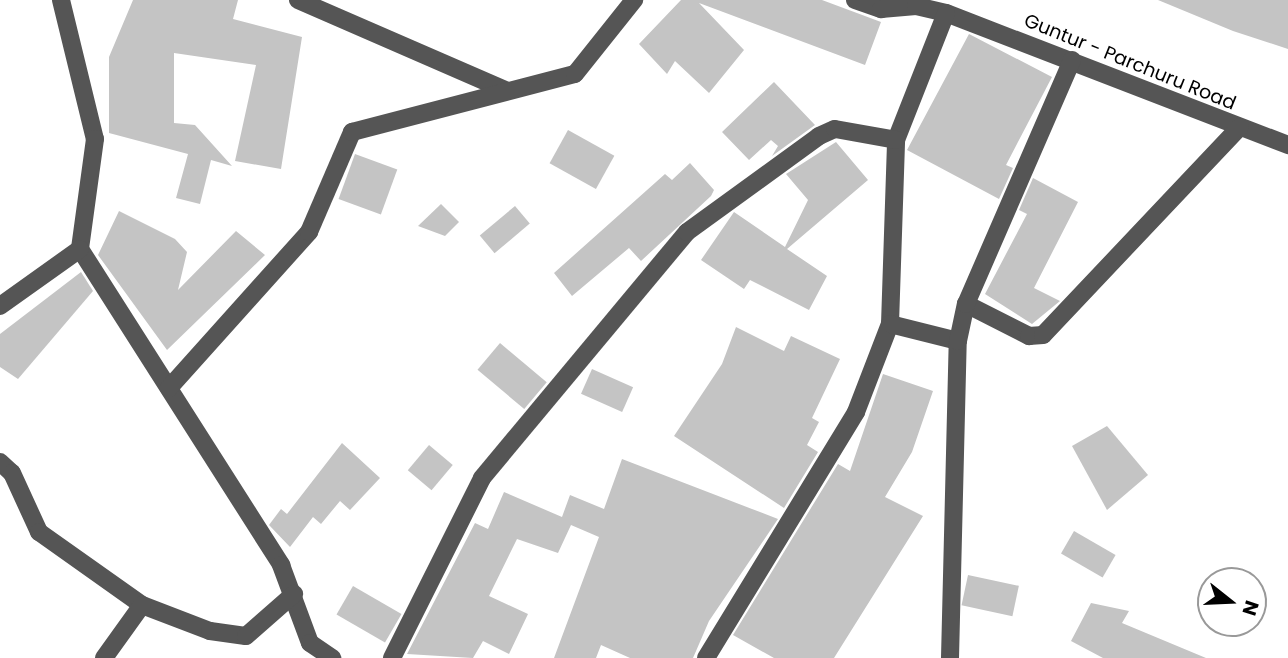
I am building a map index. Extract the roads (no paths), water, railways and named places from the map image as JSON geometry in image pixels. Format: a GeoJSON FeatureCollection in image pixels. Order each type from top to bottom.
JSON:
{"type":"FeatureCollection","features":[{"type":"Feature","properties":{"kind":"street"},"geometry":{"type":"LineString","coordinates":[[61,0],[95,139],[80,249],[169,388],[294,594],[310,643],[332,658]]}},
{"type":"Feature","properties":{"kind":"street"},"geometry":{"type":"LineString","coordinates":[[299,0],[507,91]]}},
{"type":"Feature","properties":{"kind":"street"},"geometry":{"type":"LineString","coordinates":[[169,388],[309,232],[352,132],[575,74],[634,0]]}},
{"type":"Feature","properties":{"kind":"street","name":"Guntur - Parchuru Road"},"geometry":{"type":"LineString","coordinates":[[855,0],[883,5],[913,3],[946,13],[1288,145]]}},
{"type":"Feature","properties":{"kind":"street"},"geometry":{"type":"LineString","coordinates":[[706,658],[856,412],[890,324],[896,140],[946,13]]}},
{"type":"Feature","properties":{"kind":"street"},"geometry":{"type":"LineString","coordinates":[[950,658],[958,341],[966,304],[1072,60]]}},
{"type":"Feature","properties":{"kind":"street"},"geometry":{"type":"LineString","coordinates":[[966,304],[1029,336],[1043,335],[1240,127]]}},
{"type":"Feature","properties":{"kind":"street"},"geometry":{"type":"LineString","coordinates":[[392,658],[482,478],[688,232],[820,136],[835,129],[896,140]]}},
{"type":"Feature","properties":{"kind":"street"},"geometry":{"type":"LineString","coordinates":[[0,306],[80,249]]}},
{"type":"Feature","properties":{"kind":"street"},"geometry":{"type":"LineString","coordinates":[[890,324],[958,341]]}},
{"type":"Feature","properties":{"kind":"street"},"geometry":{"type":"LineString","coordinates":[[0,462],[12,473],[39,533],[142,605],[210,631],[246,636],[294,594]]}},
{"type":"Feature","properties":{"kind":"street"},"geometry":{"type":"LineString","coordinates":[[104,658],[142,605]]}}]}
